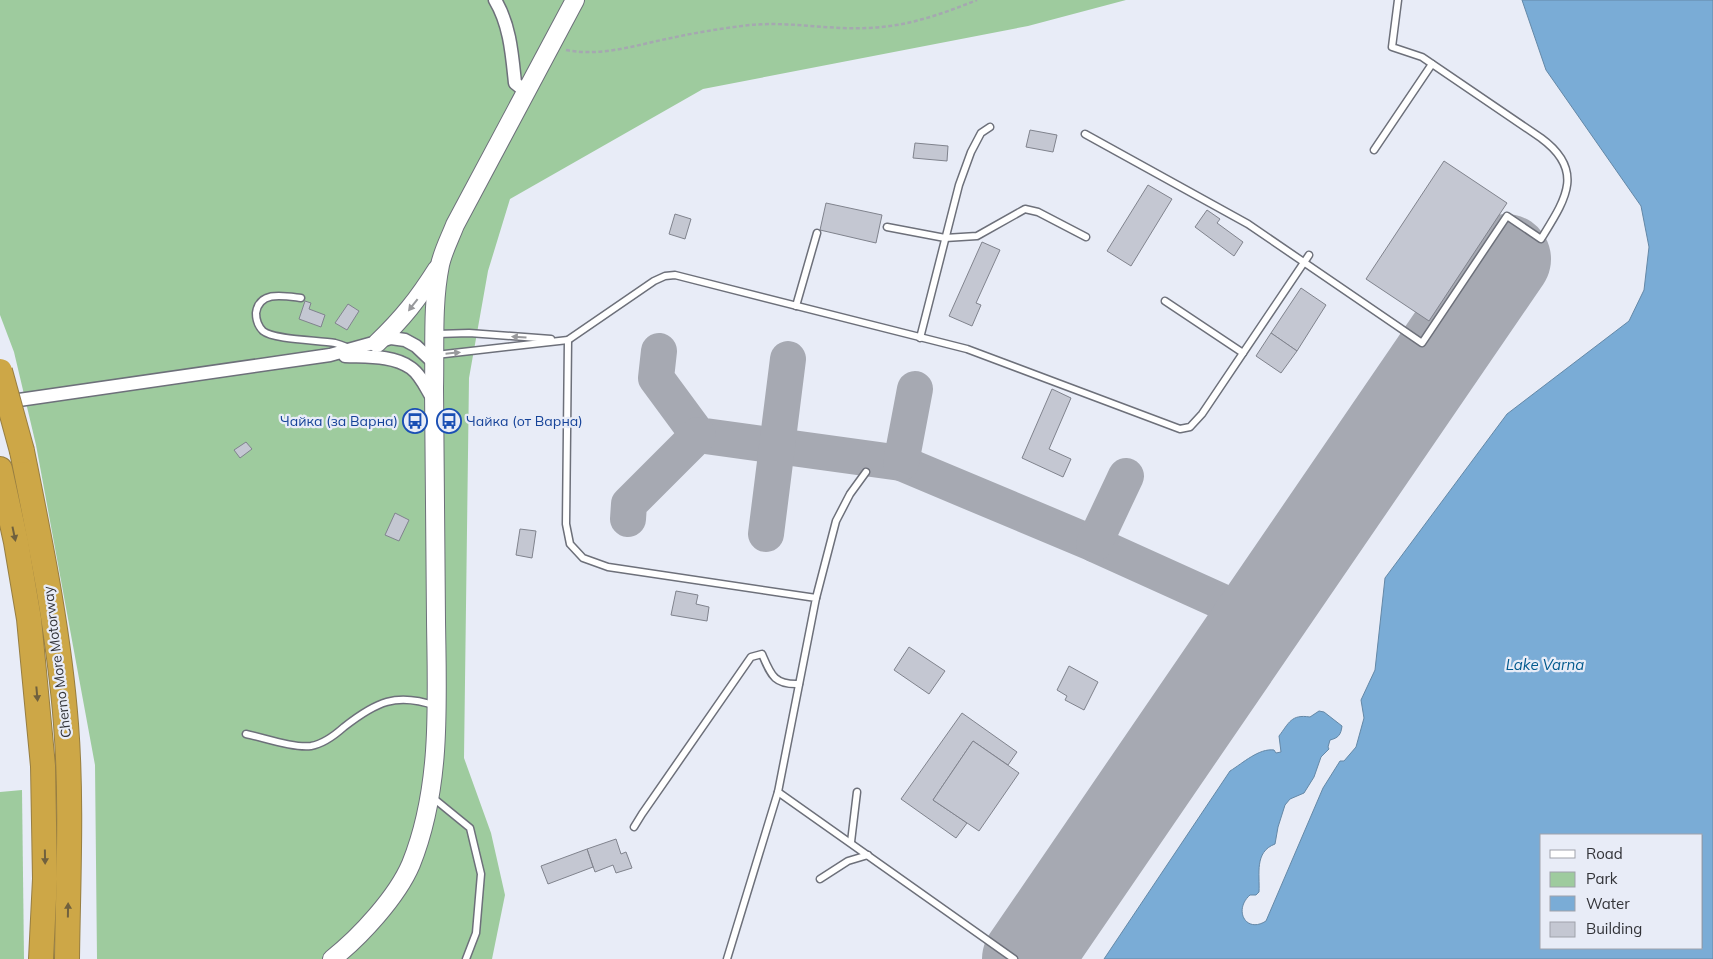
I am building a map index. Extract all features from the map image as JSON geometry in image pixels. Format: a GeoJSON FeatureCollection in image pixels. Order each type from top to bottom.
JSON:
{"type":"FeatureCollection","features":[{"type":"Feature","properties":{"kind":"highway","name":"Cherno More Motorway"},"geometry":{"type":"LineString","coordinates":[[0,370],[22,451],[50,594],[66,723],[69,817],[67,959]]}},
{"type":"Feature","properties":{"kind":"highway","name":"Cherno More Motorway"},"geometry":{"type":"LineString","coordinates":[[0,469],[16,542],[29,618],[40,727],[43,766],[45,879],[41,959]]}},
{"type":"Feature","properties":{"kind":"street"},"geometry":{"type":"LineString","coordinates":[[495,0],[504,14],[511,44],[515,83],[526,91]]}},
{"type":"Feature","properties":{"kind":"street"},"geometry":{"type":"LineString","coordinates":[[378,343],[402,320],[440,264],[455,225],[575,0]]}},
{"type":"Feature","properties":{"kind":"street"},"geometry":{"type":"LineString","coordinates":[[332,959],[350,945],[387,903],[410,866],[425,824],[430,795],[434,764],[437,706],[434,402],[430,356],[435,334],[440,264]]}},
{"type":"Feature","properties":{"kind":"street"},"geometry":{"type":"LineString","coordinates":[[0,403],[330,355],[391,338],[405,340],[430,356]]}},
{"type":"Feature","properties":{"kind":"street"},"geometry":{"type":"LineString","coordinates":[[330,355],[385,358],[399,362],[412,369],[434,402]]}},
{"type":"Feature","properties":{"kind":"street"},"geometry":{"type":"LineString","coordinates":[[399,362],[412,357],[430,356]]}},
{"type":"Feature","properties":{"kind":"lane"},"geometry":{"type":"LineString","coordinates":[[1085,134],[1248,224],[1303,264],[1422,343],[1507,216],[1542,239],[1561,207],[1567,192],[1568,176],[1563,160],[1554,147],[1422,57],[1392,47],[1398,0]]}},
{"type":"Feature","properties":{"kind":"lane"},"geometry":{"type":"LineString","coordinates":[[1374,150],[1432,64]]}},
{"type":"Feature","properties":{"kind":"lane"},"geometry":{"type":"LineString","coordinates":[[920,338],[959,185],[971,152],[981,133],[990,127]]}},
{"type":"Feature","properties":{"kind":"lane"},"geometry":{"type":"LineString","coordinates":[[887,227],[945,238],[977,236],[1025,209],[1038,212],[1086,237]]}},
{"type":"Feature","properties":{"kind":"lane"},"geometry":{"type":"LineString","coordinates":[[796,306],[817,233]]}},
{"type":"Feature","properties":{"kind":"lane"},"geometry":{"type":"LineString","coordinates":[[430,356],[568,340],[654,281],[665,276],[675,276],[967,349],[1180,429],[1190,427],[1202,414],[1309,254]]}},
{"type":"Feature","properties":{"kind":"lane"},"geometry":{"type":"LineString","coordinates":[[301,298],[277,296],[265,299],[260,303],[256,315],[259,327],[269,334],[336,343],[352,350]]}},
{"type":"Feature","properties":{"kind":"lane"},"geometry":{"type":"LineString","coordinates":[[1165,301],[1243,353]]}},
{"type":"Feature","properties":{"kind":"lane"},"geometry":{"type":"LineString","coordinates":[[435,334],[469,333],[568,340]]}},
{"type":"Feature","properties":{"kind":"lane"},"geometry":{"type":"LineString","coordinates":[[568,340],[566,524],[570,544],[583,558],[608,567],[816,598]]}},
{"type":"Feature","properties":{"kind":"lane"},"geometry":{"type":"LineString","coordinates":[[727,959],[778,792],[816,598],[836,521],[850,494],[866,472]]}},
{"type":"Feature","properties":{"kind":"lane"},"geometry":{"type":"LineString","coordinates":[[634,827],[751,658],[762,654],[770,674],[778,681],[788,685],[799,684]]}},
{"type":"Feature","properties":{"kind":"lane"},"geometry":{"type":"LineString","coordinates":[[246,734],[311,746],[324,742],[376,705],[401,698],[422,701],[437,706]]}},
{"type":"Feature","properties":{"kind":"lane"},"geometry":{"type":"LineString","coordinates":[[778,792],[1014,959]]}},
{"type":"Feature","properties":{"kind":"lane"},"geometry":{"type":"LineString","coordinates":[[851,842],[857,792]]}},
{"type":"Feature","properties":{"kind":"lane"},"geometry":{"type":"LineString","coordinates":[[430,795],[470,828],[481,874],[476,932],[466,959]]}},
{"type":"Feature","properties":{"kind":"lane"},"geometry":{"type":"LineString","coordinates":[[820,879],[848,861],[868,855]]}},
{"type":"Feature","properties":{"kind":"path"},"geometry":{"type":"LineString","coordinates":[[551,44],[568,50],[598,52],[743,26],[779,23],[834,27],[877,27],[907,24],[977,0]]}},
{"type":"Feature","properties":{"kind":"green space"},"geometry":{"type":"Polygon","coordinates":[[[0,0],[1126,0],[1028,26],[703,89],[510,199],[488,271],[469,378],[464,758],[491,833],[505,895],[492,959],[97,959],[95,765],[36,445],[14,352],[0,315],[0,0]]]}},
{"type":"Feature","properties":{"kind":"green space"},"geometry":{"type":"Polygon","coordinates":[[[22,790],[24,959],[0,959],[0,792],[22,790]]]}},
{"type":"Feature","properties":{"kind":"water","name":"Lake Varna"},"geometry":{"type":"Polygon","coordinates":[[[1522,0],[1713,0],[1713,959],[1104,959],[1230,771],[1263,751],[1274,750],[1276,753],[1281,752],[1279,736],[1288,723],[1294,718],[1310,717],[1319,711],[1324,712],[1342,726],[1341,732],[1337,737],[1330,740],[1329,749],[1321,757],[1314,777],[1304,793],[1290,799],[1285,805],[1275,844],[1264,852],[1261,858],[1259,892],[1256,895],[1250,895],[1243,907],[1244,919],[1248,922],[1253,925],[1266,921],[1323,788],[1340,761],[1344,761],[1356,747],[1364,718],[1361,700],[1375,670],[1385,578],[1507,414],[1629,321],[1644,290],[1649,247],[1641,206],[1546,70],[1522,0]]]}},
{"type":"Feature","properties":{"kind":"building"},"geometry":{"type":"Polygon","coordinates":[[[1030,130],[1057,135],[1053,152],[1026,147],[1030,130]]]}},
{"type":"Feature","properties":{"kind":"building"},"geometry":{"type":"Polygon","coordinates":[[[915,143],[948,146],[947,161],[913,158],[915,143]]]}},
{"type":"Feature","properties":{"kind":"building"},"geometry":{"type":"Polygon","coordinates":[[[1444,161],[1507,203],[1429,321],[1366,279],[1444,161]]]}},
{"type":"Feature","properties":{"kind":"building"},"geometry":{"type":"Polygon","coordinates":[[[1148,185],[1172,199],[1131,266],[1107,251],[1148,185]]]}},
{"type":"Feature","properties":{"kind":"building"},"geometry":{"type":"Polygon","coordinates":[[[826,203],[882,215],[876,243],[820,230],[826,203]]]}},
{"type":"Feature","properties":{"kind":"building"},"geometry":{"type":"Polygon","coordinates":[[[1207,210],[1220,219],[1217,223],[1243,242],[1234,256],[1195,227],[1207,210]]]}},
{"type":"Feature","properties":{"kind":"building"},"geometry":{"type":"Polygon","coordinates":[[[675,214],[691,219],[685,239],[669,234],[675,214]]]}},
{"type":"Feature","properties":{"kind":"building"},"geometry":{"type":"Polygon","coordinates":[[[982,242],[1000,250],[976,303],[981,305],[972,326],[949,316],[982,242]]]}},
{"type":"Feature","properties":{"kind":"building"},"geometry":{"type":"Polygon","coordinates":[[[1301,288],[1326,305],[1297,351],[1271,333],[1301,288]]]}},
{"type":"Feature","properties":{"kind":"building"},"geometry":{"type":"Polygon","coordinates":[[[305,301],[311,303],[309,309],[325,315],[321,327],[299,319],[305,301]]]}},
{"type":"Feature","properties":{"kind":"building"},"geometry":{"type":"Polygon","coordinates":[[[348,304],[359,311],[347,330],[335,323],[348,304]]]}},
{"type":"Feature","properties":{"kind":"building"},"geometry":{"type":"Polygon","coordinates":[[[1271,333],[1297,351],[1281,373],[1256,356],[1271,333]]]}},
{"type":"Feature","properties":{"kind":"building"},"geometry":{"type":"Polygon","coordinates":[[[1052,389],[1071,398],[1049,449],[1071,459],[1063,477],[1022,458],[1052,389]]]}},
{"type":"Feature","properties":{"kind":"building"},"geometry":{"type":"Polygon","coordinates":[[[246,442],[252,449],[240,458],[234,450],[246,442]]]}},
{"type":"Feature","properties":{"kind":"building"},"geometry":{"type":"Polygon","coordinates":[[[395,513],[409,520],[399,541],[385,535],[395,513]]]}},
{"type":"Feature","properties":{"kind":"building"},"geometry":{"type":"Polygon","coordinates":[[[520,529],[536,531],[532,558],[516,555],[520,529]]]}},
{"type":"Feature","properties":{"kind":"building"},"geometry":{"type":"Polygon","coordinates":[[[676,591],[698,595],[696,604],[709,607],[707,621],[671,615],[676,591]]]}},
{"type":"Feature","properties":{"kind":"building"},"geometry":{"type":"Polygon","coordinates":[[[909,647],[945,671],[929,694],[894,670],[909,647]]]}},
{"type":"Feature","properties":{"kind":"building"},"geometry":{"type":"Polygon","coordinates":[[[1069,666],[1098,682],[1084,710],[1065,700],[1067,696],[1057,690],[1069,666]]]}},
{"type":"Feature","properties":{"kind":"building"},"geometry":{"type":"Polygon","coordinates":[[[962,713],[1017,752],[1008,765],[973,741],[933,800],[967,823],[956,838],[901,799],[962,713]]]}},
{"type":"Feature","properties":{"kind":"building"},"geometry":{"type":"Polygon","coordinates":[[[973,741],[1019,773],[979,831],[933,800],[973,741]]]}},
{"type":"Feature","properties":{"kind":"building"},"geometry":{"type":"Polygon","coordinates":[[[616,839],[621,854],[626,852],[632,868],[616,873],[613,865],[595,872],[587,849],[616,839]]]}},
{"type":"Feature","properties":{"kind":"building"},"geometry":{"type":"Polygon","coordinates":[[[587,849],[593,867],[548,884],[541,866],[587,849]]]}},
{"type":"Feature","properties":{"kind":"taxiway"},"geometry":{"type":"LineString","coordinates":[[659,351],[656,378],[698,435],[901,463],[1094,544],[1260,619]]}},
{"type":"Feature","properties":{"kind":"taxiway"},"geometry":{"type":"LineString","coordinates":[[766,534],[788,359]]}},
{"type":"Feature","properties":{"kind":"taxiway"},"geometry":{"type":"LineString","coordinates":[[901,463],[915,389]]}},
{"type":"Feature","properties":{"kind":"taxiway"},"geometry":{"type":"LineString","coordinates":[[628,519],[629,504],[698,435]]}},
{"type":"Feature","properties":{"kind":"taxiway"},"geometry":{"type":"LineString","coordinates":[[1094,544],[1126,476]]}},
{"type":"Feature","properties":{"kind":"runway"},"geometry":{"type":"LineString","coordinates":[[1027,959],[1506,259]]}},
{"type":"Feature","properties":{"kind":"place","name":"Чайка (за Варна)"},"geometry":{"type":"Point","coordinates":[415,421]}},
{"type":"Feature","properties":{"kind":"place","name":"Чайка (от Варна)"},"geometry":{"type":"Point","coordinates":[449,421]}}]}
